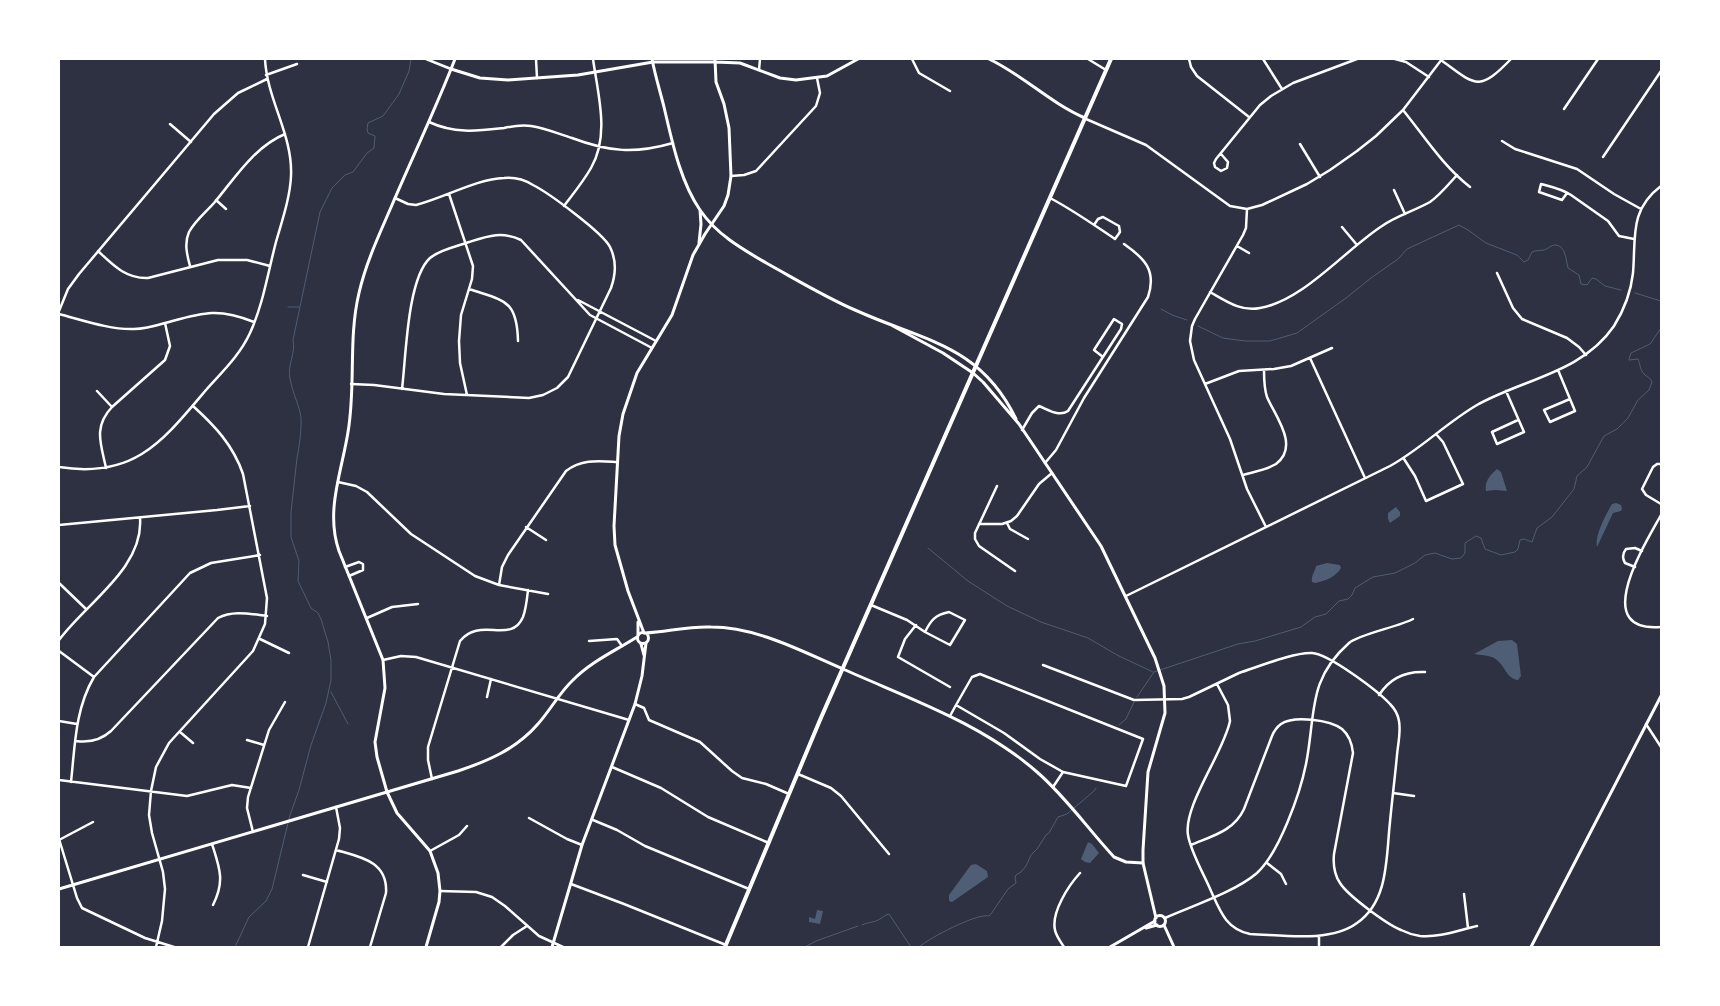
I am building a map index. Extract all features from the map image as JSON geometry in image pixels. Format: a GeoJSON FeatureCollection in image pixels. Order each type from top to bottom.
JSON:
{"type":"FeatureCollection","features":[{"type":"Feature","properties":{"kind":"main road"},"geometry":{"type":"LineString","coordinates":[[726,946],[789,794],[871,605],[1111,59]]}},
{"type":"Feature","properties":{"kind":"street"},"geometry":{"type":"LineString","coordinates":[[59,468],[88,470],[106,468],[131,460],[156,446],[172,431],[234,358],[246,340],[255,322],[287,201],[291,178],[290,159],[285,134],[266,77],[265,59]]}},
{"type":"Feature","properties":{"kind":"street"},"geometry":{"type":"LineString","coordinates":[[426,59],[472,76],[494,80],[594,72],[652,61],[715,60],[740,64],[788,79],[818,78],[838,71],[858,59]]}},
{"type":"Feature","properties":{"kind":"street"},"geometry":{"type":"LineString","coordinates":[[428,947],[437,913],[440,891],[438,873],[430,851],[396,813],[388,792],[375,742],[385,688],[383,660],[345,567],[333,532],[333,511],[349,430],[354,326],[359,293],[368,262],[455,59]]}},
{"type":"Feature","properties":{"kind":"street"},"geometry":{"type":"LineString","coordinates":[[536,59],[537,78]]}},
{"type":"Feature","properties":{"kind":"street"},"geometry":{"type":"LineString","coordinates":[[564,206],[591,168],[599,147],[601,115],[593,59]]}},
{"type":"Feature","properties":{"kind":"street"},"geometry":{"type":"LineString","coordinates":[[760,59],[760,70]]}},
{"type":"Feature","properties":{"kind":"street"},"geometry":{"type":"LineString","coordinates":[[912,59],[920,73],[950,92]]}},
{"type":"Feature","properties":{"kind":"street"},"geometry":{"type":"LineString","coordinates":[[989,59],[1007,68],[1061,107],[1146,146],[1230,206],[1247,210],[1262,205],[1320,177],[1376,136],[1403,110],[1442,59],[1468,80],[1478,82],[1495,76],[1511,59]]}},
{"type":"Feature","properties":{"kind":"street"},"geometry":{"type":"LineString","coordinates":[[1088,59],[1106,70]]}},
{"type":"Feature","properties":{"kind":"street"},"geometry":{"type":"LineString","coordinates":[[1189,59],[1191,67],[1197,76],[1250,117]]}},
{"type":"Feature","properties":{"kind":"street"},"geometry":{"type":"LineString","coordinates":[[1263,59],[1282,89]]}},
{"type":"Feature","properties":{"kind":"street"},"geometry":{"type":"LineString","coordinates":[[1220,154],[1227,160],[1228,165],[1225,170],[1221,171],[1216,168],[1214,163],[1220,154],[1260,105],[1282,89],[1357,59]]}},
{"type":"Feature","properties":{"kind":"street"},"geometry":{"type":"LineString","coordinates":[[1396,59],[1406,62],[1429,77]]}},
{"type":"Feature","properties":{"kind":"street"},"geometry":{"type":"LineString","coordinates":[[1564,109],[1598,59]]}},
{"type":"Feature","properties":{"kind":"street"},"geometry":{"type":"LineString","coordinates":[[552,945],[582,845],[635,704],[642,676],[647,641],[628,591],[615,544],[614,526],[620,424],[637,373],[676,306],[688,267],[699,243],[724,206],[728,196],[731,176],[729,128],[724,104],[716,82],[715,60]]}},
{"type":"Feature","properties":{"kind":"street"},"geometry":{"type":"LineString","coordinates":[[652,61],[673,143],[687,185],[700,210],[711,224],[732,242],[791,277],[829,298],[894,326],[943,353],[983,382],[1019,424]]}},
{"type":"Feature","properties":{"kind":"street"},"geometry":{"type":"LineString","coordinates":[[255,322],[238,316],[214,312],[197,314],[147,328],[127,329],[59,312],[68,289],[214,114],[247,87],[297,64]]}},
{"type":"Feature","properties":{"kind":"street"},"geometry":{"type":"LineString","coordinates":[[1603,157],[1661,71]]}},
{"type":"Feature","properties":{"kind":"street"},"geometry":{"type":"LineString","coordinates":[[731,176],[744,175],[756,171],[812,111],[819,98],[818,78]]}},
{"type":"Feature","properties":{"kind":"street"},"geometry":{"type":"LineString","coordinates":[[1403,110],[1441,158],[1470,187]]}},
{"type":"Feature","properties":{"kind":"street"},"geometry":{"type":"LineString","coordinates":[[429,122],[448,129],[465,132],[530,126],[599,147],[622,151],[657,148],[673,143]]}},
{"type":"Feature","properties":{"kind":"street"},"geometry":{"type":"LineString","coordinates":[[170,124],[191,142]]}},
{"type":"Feature","properties":{"kind":"street"},"geometry":{"type":"LineString","coordinates":[[190,266],[186,249],[189,233],[256,153],[270,142],[285,134]]}},
{"type":"Feature","properties":{"kind":"street"},"geometry":{"type":"LineString","coordinates":[[1502,141],[1515,149],[1577,170],[1641,209]]}},
{"type":"Feature","properties":{"kind":"street"},"geometry":{"type":"LineString","coordinates":[[1300,144],[1320,177]]}},
{"type":"Feature","properties":{"kind":"street"},"geometry":{"type":"LineString","coordinates":[[1210,292],[1230,304],[1244,308],[1259,308],[1279,302],[1300,290],[1383,224],[1432,201],[1457,175]]}},
{"type":"Feature","properties":{"kind":"street"},"geometry":{"type":"LineString","coordinates":[[351,384],[467,395],[529,398],[551,392],[568,378],[611,288],[615,274],[612,253],[602,236],[533,184],[513,178],[487,181],[416,205],[408,204],[395,198]]}},
{"type":"Feature","properties":{"kind":"street"},"geometry":{"type":"LineString","coordinates":[[1567,193],[1562,200],[1539,192],[1541,184],[1567,193],[1608,221],[1619,236],[1634,239]]}},
{"type":"Feature","properties":{"kind":"street"},"geometry":{"type":"LineString","coordinates":[[1126,596],[1404,459],[1470,409],[1506,391],[1558,370],[1586,355],[1613,327],[1625,305],[1633,273],[1635,224],[1648,198],[1661,186]]}},
{"type":"Feature","properties":{"kind":"street"},"geometry":{"type":"LineString","coordinates":[[1394,190],[1405,214]]}},
{"type":"Feature","properties":{"kind":"street"},"geometry":{"type":"LineString","coordinates":[[449,194],[472,266],[472,279],[461,315],[459,341],[460,363],[467,395]]}},
{"type":"Feature","properties":{"kind":"street"},"geometry":{"type":"LineString","coordinates":[[1049,198],[1070,209],[1094,226],[1115,239],[1120,232],[1117,224],[1102,218],[1098,219],[1094,226]]}},
{"type":"Feature","properties":{"kind":"street"},"geometry":{"type":"LineString","coordinates":[[216,200],[226,209]]}},
{"type":"Feature","properties":{"kind":"street"},"geometry":{"type":"LineString","coordinates":[[699,243],[700,210]]}},
{"type":"Feature","properties":{"kind":"street"},"geometry":{"type":"LineString","coordinates":[[1247,210],[1246,228],[1195,319],[1190,334],[1192,354],[1230,440],[1252,501],[1266,527]]}},
{"type":"Feature","properties":{"kind":"street"},"geometry":{"type":"LineString","coordinates":[[1342,227],[1357,245]]}},
{"type":"Feature","properties":{"kind":"street"},"geometry":{"type":"LineString","coordinates":[[402,389],[412,296],[425,264],[434,256],[493,235],[501,234],[514,237],[527,246],[596,319],[652,348]]}},
{"type":"Feature","properties":{"kind":"street"},"geometry":{"type":"LineString","coordinates":[[1045,462],[1056,450],[1084,398],[1148,297],[1152,284],[1148,266],[1141,256],[1124,244]]}},
{"type":"Feature","properties":{"kind":"street"},"geometry":{"type":"LineString","coordinates":[[1237,246],[1249,253]]}},
{"type":"Feature","properties":{"kind":"street"},"geometry":{"type":"LineString","coordinates":[[98,251],[118,270],[136,278],[148,278],[218,260],[237,259],[270,266]]}},
{"type":"Feature","properties":{"kind":"street"},"geometry":{"type":"LineString","coordinates":[[1497,273],[1513,308],[1522,319],[1568,338],[1586,355]]}},
{"type":"Feature","properties":{"kind":"street"},"geometry":{"type":"LineString","coordinates":[[469,289],[497,298],[511,308],[516,317],[518,341]]}},
{"type":"Feature","properties":{"kind":"street"},"geometry":{"type":"LineString","coordinates":[[575,298],[656,341]]}},
{"type":"Feature","properties":{"kind":"street"},"geometry":{"type":"LineString","coordinates":[[1022,430],[1032,413],[1039,406],[1058,414],[1064,414],[1068,411],[1103,357],[1121,329],[1122,324],[1114,319],[1094,350],[1103,357]]}},
{"type":"Feature","properties":{"kind":"street"},"geometry":{"type":"LineString","coordinates":[[106,468],[100,441],[102,419],[112,407],[165,360],[170,346],[165,323]]}},
{"type":"Feature","properties":{"kind":"street"},"geometry":{"type":"LineString","coordinates":[[894,326],[920,334],[940,343],[976,366],[999,390],[1022,430],[1101,546],[1159,667],[1165,700],[1162,723],[1146,785],[1143,863],[1157,922],[1168,935]]}},
{"type":"Feature","properties":{"kind":"street"},"geometry":{"type":"LineString","coordinates":[[1205,384],[1239,371],[1291,366],[1332,348]]}},
{"type":"Feature","properties":{"kind":"street"},"geometry":{"type":"LineString","coordinates":[[1310,358],[1365,478]]}},
{"type":"Feature","properties":{"kind":"street"},"geometry":{"type":"LineString","coordinates":[[1243,475],[1274,465],[1281,458],[1285,448],[1286,436],[1266,390],[1264,370]]}},
{"type":"Feature","properties":{"kind":"street"},"geometry":{"type":"LineString","coordinates":[[1558,370],[1575,411],[1550,422],[1544,410],[1570,399]]}},
{"type":"Feature","properties":{"kind":"street"},"geometry":{"type":"LineString","coordinates":[[97,391],[112,407]]}},
{"type":"Feature","properties":{"kind":"street"},"geometry":{"type":"LineString","coordinates":[[1506,391],[1524,432],[1497,444],[1492,432],[1518,420]]}},
{"type":"Feature","properties":{"kind":"street"},"geometry":{"type":"LineString","coordinates":[[156,947],[165,897],[164,881],[150,823],[149,808],[153,778],[159,758],[169,743],[245,661],[260,640],[267,616],[267,598],[260,555],[243,474],[232,448],[212,423],[193,406]]}},
{"type":"Feature","properties":{"kind":"street"},"geometry":{"type":"LineString","coordinates":[[1404,459],[1415,476],[1426,501],[1463,484],[1443,442],[1435,434]]}},
{"type":"Feature","properties":{"kind":"street"},"geometry":{"type":"LineString","coordinates":[[499,585],[504,562],[561,477],[570,467],[591,461],[617,462]]}},
{"type":"Feature","properties":{"kind":"street"},"geometry":{"type":"LineString","coordinates":[[1661,464],[1653,467],[1642,489],[1646,495],[1661,504]]}},
{"type":"Feature","properties":{"kind":"street"},"geometry":{"type":"LineString","coordinates":[[979,524],[1007,523],[1017,516],[1039,484],[1052,473]]}},
{"type":"Feature","properties":{"kind":"street"},"geometry":{"type":"LineString","coordinates":[[338,482],[356,486],[367,492],[411,534],[475,576],[499,585],[548,594]]}},
{"type":"Feature","properties":{"kind":"street"},"geometry":{"type":"LineString","coordinates":[[997,486],[979,524],[975,536],[976,543],[1015,571]]}},
{"type":"Feature","properties":{"kind":"street"},"geometry":{"type":"LineString","coordinates":[[59,525],[250,506]]}},
{"type":"Feature","properties":{"kind":"street"},"geometry":{"type":"LineString","coordinates":[[1661,515],[1635,567],[1624,604],[1627,614],[1634,624],[1641,627],[1661,627]]}},
{"type":"Feature","properties":{"kind":"street"},"geometry":{"type":"LineString","coordinates":[[59,640],[86,608],[115,579],[131,556],[140,533],[140,518]]}},
{"type":"Feature","properties":{"kind":"street"},"geometry":{"type":"LineString","coordinates":[[1007,523],[1010,529],[1028,539]]}},
{"type":"Feature","properties":{"kind":"street"},"geometry":{"type":"LineString","coordinates":[[526,528],[546,540]]}},
{"type":"Feature","properties":{"kind":"street"},"geometry":{"type":"LineString","coordinates":[[1635,567],[1625,563],[1624,553],[1626,549],[1632,547],[1642,551]]}},
{"type":"Feature","properties":{"kind":"street"},"geometry":{"type":"LineString","coordinates":[[71,782],[77,724],[82,701],[94,677],[190,573],[211,563],[260,555]]}},
{"type":"Feature","properties":{"kind":"street"},"geometry":{"type":"LineString","coordinates":[[345,567],[357,563],[363,564],[363,570],[349,576]]}},
{"type":"Feature","properties":{"kind":"street"},"geometry":{"type":"LineString","coordinates":[[59,583],[86,608]]}},
{"type":"Feature","properties":{"kind":"street"},"geometry":{"type":"LineString","coordinates":[[432,779],[428,760],[428,747],[458,646],[467,634],[483,629],[501,632],[516,626],[523,617],[528,590]]}},
{"type":"Feature","properties":{"kind":"street"},"geometry":{"type":"LineString","coordinates":[[367,618],[392,607],[418,604]]}},
{"type":"Feature","properties":{"kind":"street"},"geometry":{"type":"LineString","coordinates":[[871,605],[916,625],[925,632],[950,645],[965,620],[949,612],[938,614],[931,621],[925,632]]}},
{"type":"Feature","properties":{"kind":"street"},"geometry":{"type":"LineString","coordinates":[[76,741],[95,741],[112,731],[218,618],[237,613],[267,616]]}},
{"type":"Feature","properties":{"kind":"street"},"geometry":{"type":"LineString","coordinates":[[1165,918],[1240,885],[1267,863],[1279,841],[1299,791],[1306,764],[1317,689],[1332,660],[1353,640],[1413,620]]}},
{"type":"Feature","properties":{"kind":"street"},"geometry":{"type":"LineString","coordinates":[[638,621],[638,636],[644,657]]}},
{"type":"Feature","properties":{"kind":"street"},"geometry":{"type":"LineString","coordinates":[[916,625],[905,639],[898,657],[950,687]]}},
{"type":"Feature","properties":{"kind":"street"},"geometry":{"type":"LineString","coordinates":[[59,889],[336,808],[485,762],[509,749],[537,725],[557,698],[595,661],[644,633],[698,627],[742,630],[770,638],[971,726],[1001,744],[1053,787],[1114,857],[1126,862],[1143,863]]}},
{"type":"Feature","properties":{"kind":"street"},"geometry":{"type":"LineString","coordinates":[[623,645],[647,641],[658,632]]}},
{"type":"Feature","properties":{"kind":"street"},"geometry":{"type":"LineString","coordinates":[[588,640],[617,639],[623,645]]}},
{"type":"Feature","properties":{"kind":"street"},"geometry":{"type":"LineString","coordinates":[[260,640],[289,653]]}},
{"type":"Feature","properties":{"kind":"street"},"geometry":{"type":"LineString","coordinates":[[59,651],[94,677]]}},
{"type":"Feature","properties":{"kind":"street"},"geometry":{"type":"LineString","coordinates":[[1043,665],[1130,699],[1165,700],[1189,697],[1239,673],[1304,653],[1317,653],[1332,660],[1379,694],[1394,709],[1400,722],[1382,887],[1371,910],[1359,922],[1346,930],[1336,934],[1319,936],[1243,932],[1230,925],[1225,919],[1191,845],[1187,829],[1189,818],[1230,721],[1228,705],[1217,684]]}},
{"type":"Feature","properties":{"kind":"street"},"geometry":{"type":"LineString","coordinates":[[383,660],[408,656],[629,720]]}},
{"type":"Feature","properties":{"kind":"street"},"geometry":{"type":"LineString","coordinates":[[1379,694],[1395,678],[1409,673],[1425,672]]}},
{"type":"Feature","properties":{"kind":"street"},"geometry":{"type":"LineString","coordinates":[[950,716],[956,705],[972,677],[980,674],[1143,739],[1126,786],[1063,772],[956,705]]}},
{"type":"Feature","properties":{"kind":"street"},"geometry":{"type":"LineString","coordinates":[[487,697],[491,679]]}},
{"type":"Feature","properties":{"kind":"street"},"geometry":{"type":"LineString","coordinates":[[1531,947],[1661,696]]}},
{"type":"Feature","properties":{"kind":"street"},"geometry":{"type":"LineString","coordinates":[[253,832],[247,808],[251,788],[271,724],[285,702]]}},
{"type":"Feature","properties":{"kind":"street"},"geometry":{"type":"LineString","coordinates":[[635,704],[644,708],[649,720],[700,742],[736,775],[747,780],[766,784],[789,794]]}},
{"type":"Feature","properties":{"kind":"street"},"geometry":{"type":"LineString","coordinates":[[1191,845],[1224,831],[1238,820],[1272,736],[1282,723],[1292,720],[1311,720],[1329,723],[1341,728],[1353,746],[1353,759],[1334,854],[1334,868],[1340,883],[1371,910],[1401,930],[1420,936],[1438,935],[1477,926]]}},
{"type":"Feature","properties":{"kind":"street"},"geometry":{"type":"LineString","coordinates":[[59,721],[77,724]]}},
{"type":"Feature","properties":{"kind":"street"},"geometry":{"type":"LineString","coordinates":[[1646,724],[1661,747]]}},
{"type":"Feature","properties":{"kind":"street"},"geometry":{"type":"LineString","coordinates":[[180,732],[193,743]]}},
{"type":"Feature","properties":{"kind":"street"},"geometry":{"type":"LineString","coordinates":[[246,740],[264,745]]}},
{"type":"Feature","properties":{"kind":"street"},"geometry":{"type":"LineString","coordinates":[[612,767],[661,788],[708,817],[769,843]]}},
{"type":"Feature","properties":{"kind":"street"},"geometry":{"type":"LineString","coordinates":[[1053,787],[1063,772]]}},
{"type":"Feature","properties":{"kind":"street"},"geometry":{"type":"LineString","coordinates":[[798,774],[831,788],[841,796],[889,854]]}},
{"type":"Feature","properties":{"kind":"street"},"geometry":{"type":"LineString","coordinates":[[59,780],[187,796],[199,795],[232,785],[251,788]]}},
{"type":"Feature","properties":{"kind":"street"},"geometry":{"type":"LineString","coordinates":[[1393,793],[1414,796]]}},
{"type":"Feature","properties":{"kind":"street"},"geometry":{"type":"LineString","coordinates":[[308,947],[340,833],[336,808]]}},
{"type":"Feature","properties":{"kind":"street"},"geometry":{"type":"LineString","coordinates":[[529,818],[582,845]]}},
{"type":"Feature","properties":{"kind":"street"},"geometry":{"type":"LineString","coordinates":[[592,820],[617,830],[645,846],[750,889]]}},
{"type":"Feature","properties":{"kind":"street"},"geometry":{"type":"LineString","coordinates":[[93,822],[59,839],[79,904],[88,912],[140,936],[174,947]]}},
{"type":"Feature","properties":{"kind":"street"},"geometry":{"type":"LineString","coordinates":[[430,851],[459,835],[467,826]]}},
{"type":"Feature","properties":{"kind":"street"},"geometry":{"type":"LineString","coordinates":[[212,844],[220,867],[221,881],[218,896],[213,906]]}},
{"type":"Feature","properties":{"kind":"street"},"geometry":{"type":"LineString","coordinates":[[336,850],[370,861],[380,869],[386,881],[385,899],[370,947]]}},
{"type":"Feature","properties":{"kind":"street"},"geometry":{"type":"LineString","coordinates":[[1267,863],[1281,874],[1286,884]]}},
{"type":"Feature","properties":{"kind":"street"},"geometry":{"type":"LineString","coordinates":[[1064,947],[1055,932],[1055,922],[1068,887],[1080,873]]}},
{"type":"Feature","properties":{"kind":"street"},"geometry":{"type":"LineString","coordinates":[[303,875],[327,882]]}},
{"type":"Feature","properties":{"kind":"street"},"geometry":{"type":"LineString","coordinates":[[571,884],[726,946]]}},
{"type":"Feature","properties":{"kind":"street"},"geometry":{"type":"LineString","coordinates":[[440,891],[476,892],[492,897],[539,936],[552,945],[563,947]]}},
{"type":"Feature","properties":{"kind":"street"},"geometry":{"type":"LineString","coordinates":[[1464,894],[1468,928]]}},
{"type":"Feature","properties":{"kind":"street"},"geometry":{"type":"LineString","coordinates":[[1152,900],[1160,915],[1165,918]]}},
{"type":"Feature","properties":{"kind":"street"},"geometry":{"type":"LineString","coordinates":[[1110,947],[1157,922],[1160,915]]}},
{"type":"Feature","properties":{"kind":"street"},"geometry":{"type":"LineString","coordinates":[[1165,918],[1164,925],[1174,947]]}},
{"type":"Feature","properties":{"kind":"street"},"geometry":{"type":"LineString","coordinates":[[1157,922],[1164,925]]}},
{"type":"Feature","properties":{"kind":"street"},"geometry":{"type":"LineString","coordinates":[[501,947],[508,939],[527,926]]}},
{"type":"Feature","properties":{"kind":"street"},"geometry":{"type":"LineString","coordinates":[[1319,936],[1319,947]]}},
{"type":"Feature","properties":{"kind":"water"},"geometry":{"type":"Polygon","coordinates":[[[1497,469],[1501,472],[1507,491],[1486,491],[1488,479],[1497,469]]]}},
{"type":"Feature","properties":{"kind":"water"},"geometry":{"type":"Polygon","coordinates":[[[1612,504],[1621,505],[1622,509],[1613,513],[1597,547],[1597,537],[1601,526],[1612,504]]]}},
{"type":"Feature","properties":{"kind":"water"},"geometry":{"type":"Polygon","coordinates":[[[1396,507],[1400,512],[1400,516],[1390,523],[1388,513],[1396,507]]]}},
{"type":"Feature","properties":{"kind":"water"},"geometry":{"type":"Polygon","coordinates":[[[1327,563],[1340,565],[1341,568],[1330,578],[1315,583],[1312,582],[1316,566],[1327,563]]]}},
{"type":"Feature","properties":{"kind":"water"},"geometry":{"type":"Polygon","coordinates":[[[1512,640],[1517,644],[1521,676],[1518,680],[1511,677],[1494,658],[1474,654],[1498,641],[1512,640]]]}},
{"type":"Feature","properties":{"kind":"water"},"geometry":{"type":"Polygon","coordinates":[[[1088,842],[1099,853],[1090,863],[1081,859],[1088,842]]]}},
{"type":"Feature","properties":{"kind":"water"},"geometry":{"type":"Polygon","coordinates":[[[976,864],[987,871],[988,877],[952,902],[949,901],[949,895],[971,865],[976,864]]]}},
{"type":"Feature","properties":{"kind":"water"},"geometry":{"type":"Polygon","coordinates":[[[817,910],[823,911],[820,924],[809,922],[809,917],[815,919],[817,910]]]}},
{"type":"Feature","properties":{"kind":"waterway"},"geometry":{"type":"LineString","coordinates":[[235,947],[249,917],[266,901],[272,889],[290,815],[326,703],[331,680],[331,660],[328,642],[321,619],[318,613],[311,608],[298,581],[299,561],[291,537],[291,512],[301,422],[289,374],[294,345],[293,340],[320,212],[332,188],[345,175],[353,172],[367,153],[374,148],[375,136],[368,133],[368,123],[383,116],[399,94],[409,71],[411,59]]}},
{"type":"Feature","properties":{"kind":"waterway"},"geometry":{"type":"LineString","coordinates":[[1198,326],[1223,338],[1245,341],[1270,341],[1297,333],[1398,259],[1407,249],[1459,225],[1486,243],[1517,255],[1524,262],[1528,260],[1532,252],[1544,250],[1554,245],[1559,246],[1565,254],[1568,268],[1579,275],[1581,284],[1587,285],[1592,278],[1605,286],[1621,290]]}},
{"type":"Feature","properties":{"kind":"waterway"},"geometry":{"type":"LineString","coordinates":[[1635,293],[1661,301]]}},
{"type":"Feature","properties":{"kind":"waterway"},"geometry":{"type":"LineString","coordinates":[[288,307],[299,307]]}},
{"type":"Feature","properties":{"kind":"waterway"},"geometry":{"type":"LineString","coordinates":[[1161,309],[1187,320]]}},
{"type":"Feature","properties":{"kind":"waterway"},"geometry":{"type":"LineString","coordinates":[[1137,697],[1154,672],[1238,644],[1255,641],[1301,627],[1315,617],[1326,614],[1339,601],[1348,599],[1355,588],[1373,577],[1395,573],[1415,563],[1425,555],[1435,553],[1452,559],[1461,558],[1465,553],[1465,543],[1476,536],[1481,538],[1485,549],[1501,555],[1515,552],[1518,549],[1520,540],[1524,539],[1532,542],[1537,528],[1552,517],[1574,489],[1577,476],[1587,467],[1604,436],[1617,429],[1628,418],[1638,400],[1649,390],[1652,382],[1641,369],[1638,359],[1629,359],[1631,353],[1650,344],[1661,328]]}},
{"type":"Feature","properties":{"kind":"waterway"},"geometry":{"type":"LineString","coordinates":[[928,548],[968,581],[1007,606],[1041,622],[1088,638],[1117,655],[1153,672]]}},
{"type":"Feature","properties":{"kind":"waterway"},"geometry":{"type":"LineString","coordinates":[[331,692],[348,724]]}},
{"type":"Feature","properties":{"kind":"waterway"},"geometry":{"type":"LineString","coordinates":[[1119,725],[1126,719],[1134,702]]}},
{"type":"Feature","properties":{"kind":"waterway"},"geometry":{"type":"LineString","coordinates":[[919,947],[942,932],[964,922],[974,918],[989,916],[1008,889],[1016,883],[1016,875],[1026,866],[1031,855],[1049,833],[1058,817],[1067,814],[1096,788]]}},
{"type":"Feature","properties":{"kind":"waterway"},"geometry":{"type":"LineString","coordinates":[[862,925],[876,921],[889,914],[911,947]]}},
{"type":"Feature","properties":{"kind":"waterway"},"geometry":{"type":"LineString","coordinates":[[805,947],[816,941],[858,926]]}}]}
